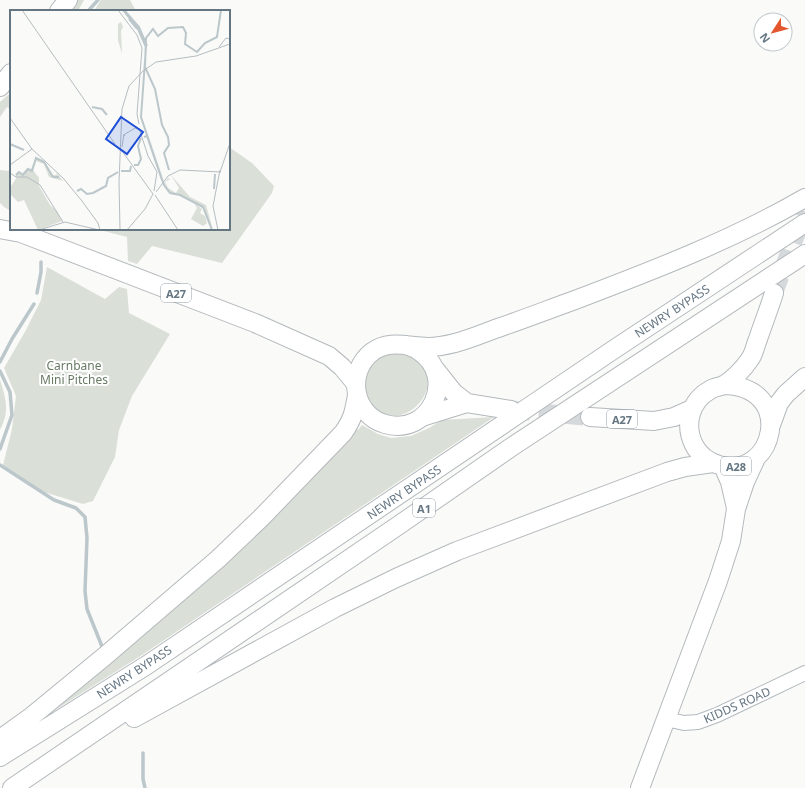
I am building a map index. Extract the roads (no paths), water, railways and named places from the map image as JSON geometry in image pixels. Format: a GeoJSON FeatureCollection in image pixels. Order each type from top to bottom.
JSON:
{"type":"FeatureCollection","features":[{"type":"Feature","properties":{"kind":"highway"},"geometry":{"type":"LineString","coordinates":[[60,10],[68,0]]}},
{"type":"Feature","properties":{"kind":"highway"},"geometry":{"type":"LineString","coordinates":[[0,87],[10,74]]}},
{"type":"Feature","properties":{"kind":"highway"},"geometry":{"type":"LineString","coordinates":[[406,345],[429,347],[455,343],[557,306],[658,268],[718,242],[772,217],[805,198]]}},
{"type":"Feature","properties":{"kind":"highway","name":"A27"},"geometry":{"type":"LineString","coordinates":[[0,220],[10,226]]}},
{"type":"Feature","properties":{"kind":"highway","name":"NEWRY BYPASS"},"geometry":{"type":"LineString","coordinates":[[0,757],[147,664],[619,346],[805,223]]}},
{"type":"Feature","properties":{"kind":"highway","name":"A27"},"geometry":{"type":"LineString","coordinates":[[0,230],[16,230],[255,323],[329,356],[342,367],[356,390],[362,408],[372,418],[384,424],[397,426],[410,424],[422,417],[467,403],[511,410]]}},
{"type":"Feature","properties":{"kind":"highway","name":"NEWRY BYPASS"},"geometry":{"type":"LineString","coordinates":[[12,788],[510,448],[805,254]]}},
{"type":"Feature","properties":{"kind":"highway"},"geometry":{"type":"LineString","coordinates":[[724,385],[739,372],[750,359],[774,293]]}},
{"type":"Feature","properties":{"kind":"highway","name":"A27"},"geometry":{"type":"LineString","coordinates":[[329,356],[350,356],[371,352],[394,344],[406,345],[418,350],[428,358],[434,369],[454,393],[467,403]]}},
{"type":"Feature","properties":{"kind":"highway"},"geometry":{"type":"LineString","coordinates":[[0,739],[32,716],[104,656],[218,559],[261,518],[350,422],[354,414],[358,372],[363,361],[371,352]]}},
{"type":"Feature","properties":{"kind":"highway"},"geometry":{"type":"LineString","coordinates":[[750,359],[752,376],[761,399],[768,411],[771,425]]}},
{"type":"Feature","properties":{"kind":"highway","name":"A27"},"geometry":{"type":"LineString","coordinates":[[422,417],[431,407],[437,394],[438,382],[434,369]]}},
{"type":"Feature","properties":{"kind":"highway"},"geometry":{"type":"LineString","coordinates":[[771,425],[779,402],[805,377]]}},
{"type":"Feature","properties":{"kind":"highway"},"geometry":{"type":"LineString","coordinates":[[694,446],[690,435],[689,422],[692,409],[705,393],[711,389],[724,385],[737,385],[750,390],[761,399]]}},
{"type":"Feature","properties":{"kind":"highway","name":"A27"},"geometry":{"type":"LineString","coordinates":[[590,417],[654,421],[674,417],[692,409]]}},
{"type":"Feature","properties":{"kind":"highway","name":"A27"},"geometry":{"type":"LineString","coordinates":[[654,421],[676,432],[694,446]]}},
{"type":"Feature","properties":{"kind":"highway","name":"A28"},"geometry":{"type":"LineString","coordinates":[[640,788],[701,628],[731,541],[736,509],[745,482],[756,458],[764,449],[769,437],[771,425]]}},
{"type":"Feature","properties":{"kind":"highway","name":"A28"},"geometry":{"type":"LineString","coordinates":[[694,446],[702,456],[718,465],[733,467],[745,464],[756,458]]}},
{"type":"Feature","properties":{"kind":"highway"},"geometry":{"type":"LineString","coordinates":[[46,766],[334,608],[396,578],[457,551],[618,489],[673,470],[718,465]]}},
{"type":"Feature","properties":{"kind":"highway","name":"A28"},"geometry":{"type":"LineString","coordinates":[[718,465],[730,482],[736,509]]}},
{"type":"Feature","properties":{"kind":"street","name":"KIDDS ROAD"},"geometry":{"type":"LineString","coordinates":[[667,718],[684,723],[698,722],[717,715],[805,673]]}},
{"type":"Feature","properties":{"kind":"waterway"},"geometry":{"type":"LineString","coordinates":[[89,10],[98,0]]}},
{"type":"Feature","properties":{"kind":"waterway"},"geometry":{"type":"LineString","coordinates":[[37,293],[41,272],[41,262]]}},
{"type":"Feature","properties":{"kind":"waterway"},"geometry":{"type":"LineString","coordinates":[[0,362],[12,339],[34,304]]}},
{"type":"Feature","properties":{"kind":"waterway"},"geometry":{"type":"LineString","coordinates":[[0,371],[10,392],[12,415],[0,449]]}},
{"type":"Feature","properties":{"kind":"waterway"},"geometry":{"type":"LineString","coordinates":[[0,465],[54,500],[76,508],[85,517],[87,538],[85,591],[87,609],[103,649]]}},
{"type":"Feature","properties":{"kind":"waterway"},"geometry":{"type":"LineString","coordinates":[[143,753],[143,779],[145,788]]}},
{"type":"Feature","properties":{"kind":"tunnel"},"geometry":{"type":"LineString","coordinates":[[774,293],[805,211]]}},
{"type":"Feature","properties":{"kind":"tunnel"},"geometry":{"type":"LineString","coordinates":[[512,410],[590,417]]}},
{"type":"Feature","properties":{"kind":"park label","name":"Carnbane Mini Pitches"},"geometry":{"type":"Point","coordinates":[74,372]}}]}
